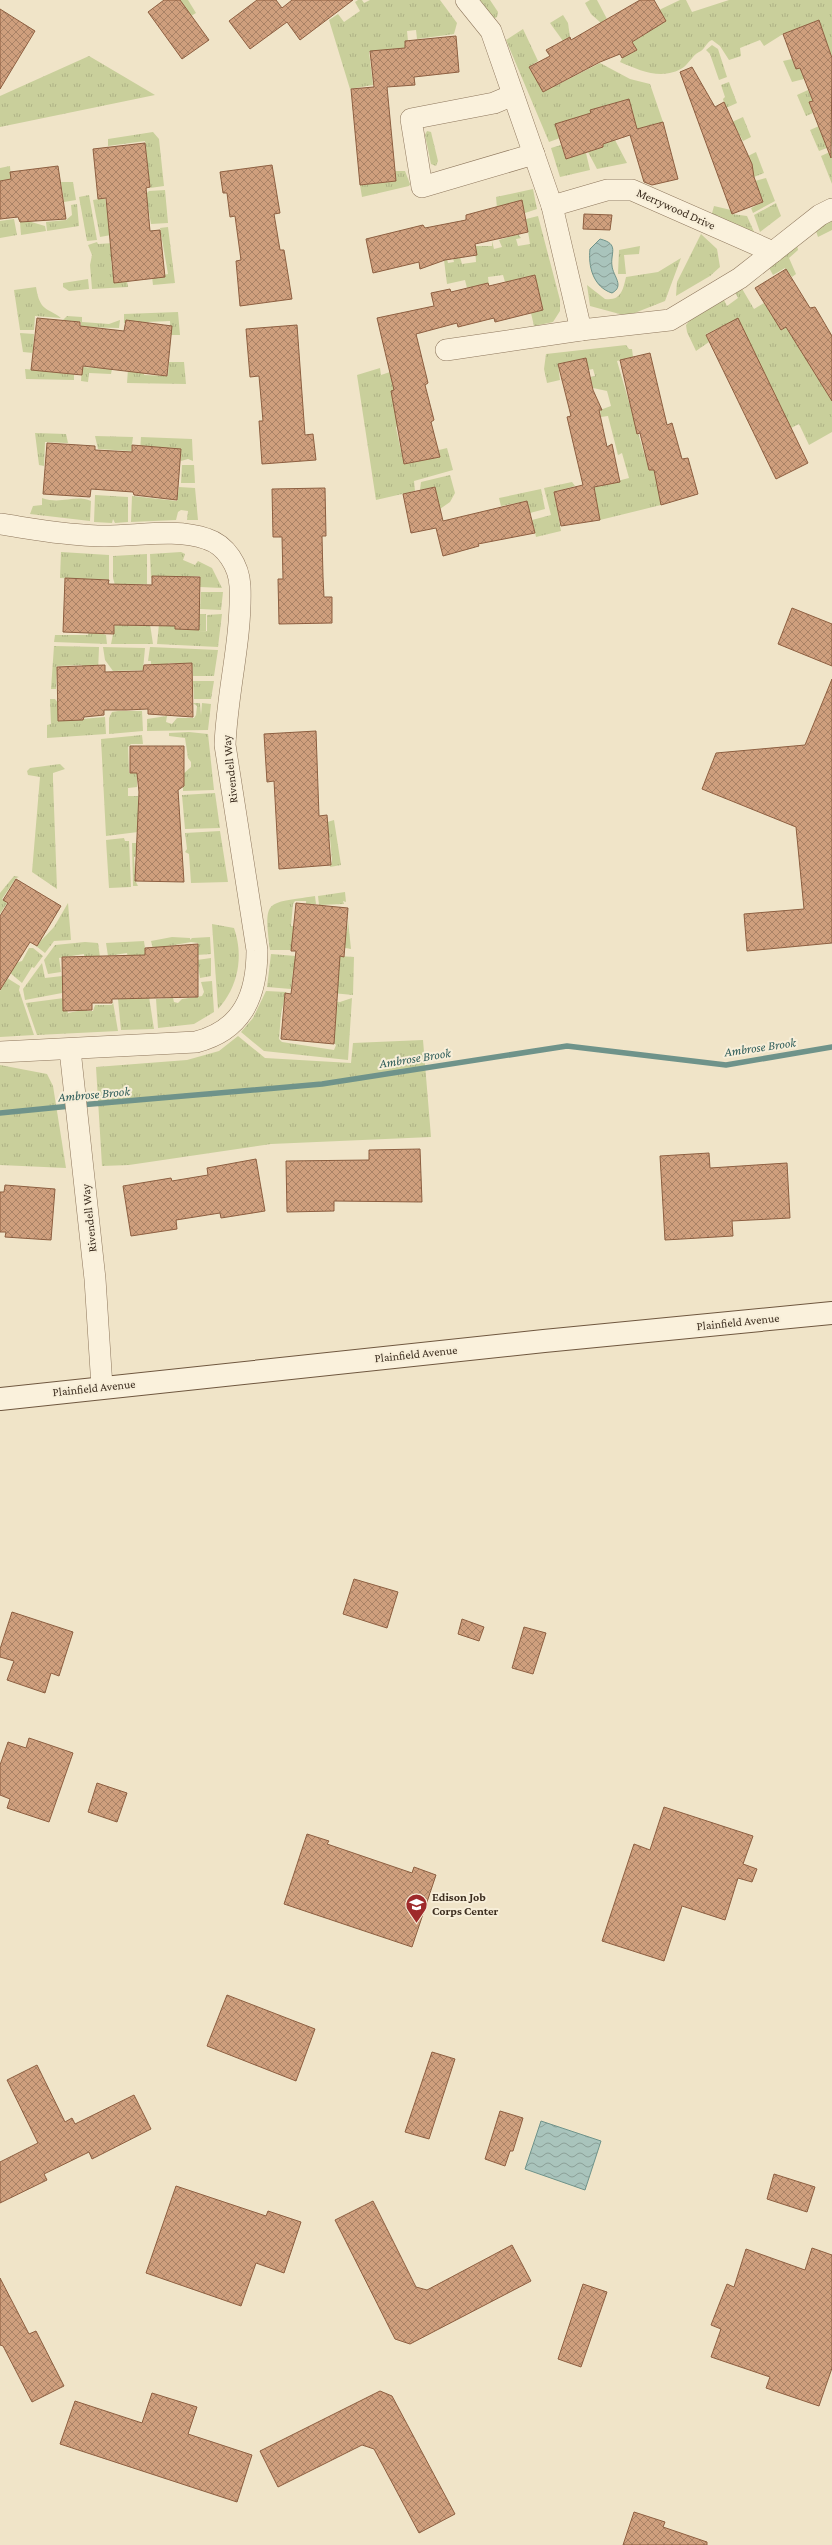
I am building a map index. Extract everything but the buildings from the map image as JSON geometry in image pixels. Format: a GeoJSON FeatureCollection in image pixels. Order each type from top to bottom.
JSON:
{"type":"FeatureCollection","features":[{"type":"Feature","properties":{"kind":"main road","name":"Plainfield Avenue"},"geometry":{"type":"LineString","coordinates":[[0,1399],[102,1387],[832,1313]]}},
{"type":"Feature","properties":{"kind":"street"},"geometry":{"type":"LineString","coordinates":[[466,0],[491,31],[534,154],[552,206],[581,330]]}},
{"type":"Feature","properties":{"kind":"street"},"geometry":{"type":"LineString","coordinates":[[513,95],[494,103],[411,119],[422,187],[534,154]]}},
{"type":"Feature","properties":{"kind":"street","name":"Merrywood Drive"},"geometry":{"type":"LineString","coordinates":[[552,206],[607,190],[632,190],[773,252]]}},
{"type":"Feature","properties":{"kind":"street"},"geometry":{"type":"LineString","coordinates":[[446,350],[581,330],[670,320],[740,278],[820,215],[832,209]]}},
{"type":"Feature","properties":{"kind":"street","name":"Rivendell Way"},"geometry":{"type":"LineString","coordinates":[[0,524],[103,536],[186,534],[209,539],[231,556],[240,584],[235,662],[226,715],[225,745],[256,950],[256,976],[248,999],[235,1022],[216,1037],[196,1042],[70,1050],[0,1052]]}},
{"type":"Feature","properties":{"kind":"street","name":"Rivendell Way"},"geometry":{"type":"LineString","coordinates":[[70,1050],[95,1279],[102,1387]]}},
{"type":"Feature","properties":{"kind":"green space"},"geometry":{"type":"Polygon","coordinates":[[[180,0],[188,0],[196,13],[191,16],[180,0]]]}},
{"type":"Feature","properties":{"kind":"green space"},"geometry":{"type":"Polygon","coordinates":[[[362,0],[364,3],[370,0],[440,0],[457,23],[454,34],[417,39],[416,30],[407,31],[408,41],[405,41],[405,48],[369,52],[373,85],[350,89],[329,20],[338,14],[344,22],[360,11],[355,2],[362,0]]]}},
{"type":"Feature","properties":{"kind":"green space"},"geometry":{"type":"Polygon","coordinates":[[[473,0],[490,0],[498,12],[497,17],[491,20],[473,0]]]}},
{"type":"Feature","properties":{"kind":"green space"},"geometry":{"type":"Polygon","coordinates":[[[590,0],[597,0],[607,19],[601,23],[591,14],[585,3],[590,0]]]}},
{"type":"Feature","properties":{"kind":"green space"},"geometry":{"type":"Polygon","coordinates":[[[680,0],[686,0],[692,12],[729,0],[832,0],[832,58],[819,20],[783,34],[764,46],[760,40],[740,48],[741,56],[729,60],[720,46],[712,40],[708,42],[703,50],[695,55],[684,67],[668,73],[652,73],[636,69],[620,62],[622,58],[637,50],[632,42],[650,31],[659,10],[680,0]]]}},
{"type":"Feature","properties":{"kind":"green space"},"geometry":{"type":"Polygon","coordinates":[[[563,15],[568,23],[570,37],[563,41],[550,23],[563,15]]]}},
{"type":"Feature","properties":{"kind":"green space"},"geometry":{"type":"Polygon","coordinates":[[[523,29],[538,61],[529,67],[543,92],[600,63],[630,79],[650,84],[663,122],[637,129],[629,99],[590,110],[591,113],[556,124],[560,138],[549,142],[506,40],[523,29]]]}},
{"type":"Feature","properties":{"kind":"green space"},"geometry":{"type":"Polygon","coordinates":[[[712,45],[718,49],[727,77],[719,80],[710,54],[706,50],[712,45]]]}},
{"type":"Feature","properties":{"kind":"green space"},"geometry":{"type":"Polygon","coordinates":[[[89,56],[155,95],[0,127],[0,96],[89,56]]]}},
{"type":"Feature","properties":{"kind":"green space"},"geometry":{"type":"Polygon","coordinates":[[[792,59],[796,69],[800,68],[804,79],[792,82],[783,61],[792,59]]]}},
{"type":"Feature","properties":{"kind":"green space"},"geometry":{"type":"Polygon","coordinates":[[[729,82],[737,103],[726,108],[723,99],[725,97],[721,85],[729,82]]]}},
{"type":"Feature","properties":{"kind":"green space"},"geometry":{"type":"Polygon","coordinates":[[[808,90],[813,101],[809,103],[813,113],[806,116],[797,95],[808,90]]]}},
{"type":"Feature","properties":{"kind":"green space"},"geometry":{"type":"Polygon","coordinates":[[[743,117],[751,137],[743,141],[732,122],[743,117]]]}},
{"type":"Feature","properties":{"kind":"green space"},"geometry":{"type":"Polygon","coordinates":[[[819,126],[823,138],[832,138],[832,146],[819,151],[810,130],[819,126]]]}},
{"type":"Feature","properties":{"kind":"green space"},"geometry":{"type":"Polygon","coordinates":[[[427,131],[431,132],[438,161],[436,166],[431,164],[425,135],[427,131]]]}},
{"type":"Feature","properties":{"kind":"green space"},"geometry":{"type":"Polygon","coordinates":[[[153,132],[159,139],[164,186],[150,188],[145,141],[108,146],[108,139],[153,132]]]}},
{"type":"Feature","properties":{"kind":"green space"},"geometry":{"type":"Polygon","coordinates":[[[615,140],[627,163],[597,169],[588,152],[603,147],[603,144],[615,140]]]}},
{"type":"Feature","properties":{"kind":"green space"},"geometry":{"type":"Polygon","coordinates":[[[561,145],[566,159],[586,153],[590,170],[560,177],[551,148],[561,145]]]}},
{"type":"Feature","properties":{"kind":"green space"},"geometry":{"type":"Polygon","coordinates":[[[832,151],[832,184],[821,156],[832,151]]]}},
{"type":"Feature","properties":{"kind":"green space"},"geometry":{"type":"Polygon","coordinates":[[[756,152],[764,173],[754,177],[748,156],[756,152]]]}},
{"type":"Feature","properties":{"kind":"green space"},"geometry":{"type":"Polygon","coordinates":[[[10,166],[11,179],[0,181],[0,168],[10,166]]]}},
{"type":"Feature","properties":{"kind":"green space"},"geometry":{"type":"Polygon","coordinates":[[[395,171],[405,171],[410,184],[409,186],[362,197],[360,185],[396,181],[395,171]]]}},
{"type":"Feature","properties":{"kind":"green space"},"geometry":{"type":"Polygon","coordinates":[[[766,178],[775,201],[753,213],[751,208],[763,202],[755,181],[766,178]]]}},
{"type":"Feature","properties":{"kind":"green space"},"geometry":{"type":"Polygon","coordinates":[[[61,182],[73,182],[76,200],[64,202],[61,182]]]}},
{"type":"Feature","properties":{"kind":"green space"},"geometry":{"type":"Polygon","coordinates":[[[533,189],[537,209],[525,213],[521,200],[497,208],[496,197],[533,189]]]}},
{"type":"Feature","properties":{"kind":"green space"},"geometry":{"type":"Polygon","coordinates":[[[165,190],[168,223],[151,224],[146,194],[149,191],[165,190]]]}},
{"type":"Feature","properties":{"kind":"green space"},"geometry":{"type":"Polygon","coordinates":[[[89,195],[97,240],[87,241],[79,197],[89,195]]]}},
{"type":"Feature","properties":{"kind":"green space"},"geometry":{"type":"Polygon","coordinates":[[[105,198],[111,235],[100,237],[93,200],[105,198]]]}},
{"type":"Feature","properties":{"kind":"green space"},"geometry":{"type":"Polygon","coordinates":[[[776,203],[781,216],[760,232],[754,215],[776,203]]]}},
{"type":"Feature","properties":{"kind":"green space"},"geometry":{"type":"Polygon","coordinates":[[[77,204],[79,226],[47,231],[46,222],[66,220],[72,215],[71,205],[77,204]]]}},
{"type":"Feature","properties":{"kind":"green space"},"geometry":{"type":"Polygon","coordinates":[[[714,206],[731,210],[732,214],[747,216],[755,234],[711,217],[714,206]]]}},
{"type":"Feature","properties":{"kind":"green space"},"geometry":{"type":"Polygon","coordinates":[[[538,216],[560,300],[560,311],[553,322],[534,326],[531,313],[543,310],[535,275],[505,282],[503,275],[488,277],[489,286],[488,283],[467,288],[465,280],[447,284],[444,260],[447,259],[448,263],[454,262],[453,258],[460,257],[462,264],[476,262],[475,246],[492,246],[492,241],[494,249],[502,247],[499,240],[518,234],[521,238],[516,239],[518,246],[530,244],[526,219],[538,216]]]}},
{"type":"Feature","properties":{"kind":"green space"},"geometry":{"type":"Polygon","coordinates":[[[832,217],[832,230],[818,237],[816,231],[832,217]]]}},
{"type":"Feature","properties":{"kind":"green space"},"geometry":{"type":"Polygon","coordinates":[[[14,219],[17,235],[0,238],[0,221],[14,219]]]}},
{"type":"Feature","properties":{"kind":"green space"},"geometry":{"type":"Polygon","coordinates":[[[28,221],[45,226],[46,231],[21,235],[20,222],[28,221]]]}},
{"type":"Feature","properties":{"kind":"green space"},"geometry":{"type":"Polygon","coordinates":[[[168,227],[175,283],[153,285],[152,277],[168,274],[160,228],[168,227]]]}},
{"type":"Feature","properties":{"kind":"green space"},"geometry":{"type":"Polygon","coordinates":[[[701,234],[717,249],[720,267],[710,276],[676,296],[677,282],[701,234]]]}},
{"type":"Feature","properties":{"kind":"green space"},"geometry":{"type":"Polygon","coordinates":[[[97,242],[98,244],[114,243],[116,260],[111,261],[114,282],[127,281],[128,287],[92,289],[90,265],[92,255],[88,245],[97,242]]]}},
{"type":"Feature","properties":{"kind":"green space"},"geometry":{"type":"Polygon","coordinates":[[[797,245],[798,250],[789,258],[796,274],[792,277],[785,268],[773,275],[767,264],[797,245]]]}},
{"type":"Feature","properties":{"kind":"green space"},"geometry":{"type":"Polygon","coordinates":[[[640,246],[639,254],[624,255],[626,274],[618,274],[619,250],[640,246]]]}},
{"type":"Feature","properties":{"kind":"green space"},"geometry":{"type":"Polygon","coordinates":[[[681,258],[665,301],[627,316],[590,306],[587,285],[605,299],[615,298],[620,294],[626,277],[658,272],[681,258]]]}},
{"type":"Feature","properties":{"kind":"green space"},"geometry":{"type":"Polygon","coordinates":[[[88,279],[89,289],[69,291],[63,287],[63,283],[88,279]]]}},
{"type":"Feature","properties":{"kind":"green space"},"geometry":{"type":"Polygon","coordinates":[[[36,287],[42,305],[61,318],[35,316],[34,330],[20,330],[14,290],[36,287]]]}},
{"type":"Feature","properties":{"kind":"green space"},"geometry":{"type":"Polygon","coordinates":[[[741,287],[754,309],[764,303],[781,330],[786,327],[832,401],[832,432],[809,445],[799,424],[791,428],[738,319],[706,334],[709,342],[696,351],[687,332],[686,325],[690,320],[724,300],[727,306],[738,298],[734,290],[741,287]]]}},
{"type":"Feature","properties":{"kind":"green space"},"geometry":{"type":"Polygon","coordinates":[[[178,312],[180,335],[171,335],[170,321],[124,323],[124,314],[178,312]]]}},
{"type":"Feature","properties":{"kind":"green space"},"geometry":{"type":"Polygon","coordinates":[[[67,316],[82,317],[82,322],[109,324],[120,320],[119,328],[81,327],[81,322],[63,320],[67,316]]]}},
{"type":"Feature","properties":{"kind":"green space"},"geometry":{"type":"Polygon","coordinates":[[[20,333],[34,334],[33,353],[23,352],[20,333]]]}},
{"type":"Feature","properties":{"kind":"green space"},"geometry":{"type":"Polygon","coordinates":[[[626,345],[629,349],[632,349],[633,357],[617,361],[649,470],[654,470],[661,505],[600,520],[594,487],[629,478],[622,453],[618,455],[608,416],[601,417],[600,410],[611,406],[607,391],[593,388],[590,377],[595,376],[593,369],[588,370],[585,358],[558,364],[560,380],[547,383],[544,369],[546,354],[626,345]]]}},
{"type":"Feature","properties":{"kind":"green space"},"geometry":{"type":"Polygon","coordinates":[[[169,362],[184,362],[186,384],[127,383],[128,369],[144,369],[144,375],[168,376],[169,362]]]}},
{"type":"Feature","properties":{"kind":"green space"},"geometry":{"type":"Polygon","coordinates":[[[74,367],[74,380],[26,379],[25,369],[58,372],[74,367]]]}},
{"type":"Feature","properties":{"kind":"green space"},"geometry":{"type":"Polygon","coordinates":[[[82,367],[112,369],[111,374],[89,373],[88,382],[81,381],[82,367]]]}},
{"type":"Feature","properties":{"kind":"green space"},"geometry":{"type":"Polygon","coordinates":[[[380,368],[381,375],[390,372],[394,388],[394,391],[391,392],[398,424],[396,428],[404,464],[440,457],[439,450],[447,448],[453,470],[414,481],[415,491],[376,500],[357,375],[380,368]]]}},
{"type":"Feature","properties":{"kind":"green space"},"geometry":{"type":"Polygon","coordinates":[[[35,433],[66,434],[68,443],[45,442],[44,466],[39,465],[35,433]]]}},
{"type":"Feature","properties":{"kind":"green space"},"geometry":{"type":"Polygon","coordinates":[[[95,436],[133,437],[131,451],[98,449],[95,436]]]}},
{"type":"Feature","properties":{"kind":"green space"},"geometry":{"type":"Polygon","coordinates":[[[141,437],[192,439],[193,461],[188,459],[181,461],[181,449],[140,451],[141,437]]]}},
{"type":"Feature","properties":{"kind":"green space"},"geometry":{"type":"Polygon","coordinates":[[[182,465],[194,465],[195,483],[181,483],[182,465]]]}},
{"type":"Feature","properties":{"kind":"green space"},"geometry":{"type":"Polygon","coordinates":[[[450,475],[455,493],[450,502],[440,509],[435,487],[420,490],[421,482],[450,475]]]}},
{"type":"Feature","properties":{"kind":"green space"},"geometry":{"type":"Polygon","coordinates":[[[572,482],[575,486],[554,492],[561,531],[536,537],[532,520],[551,515],[544,488],[572,482]]]}},
{"type":"Feature","properties":{"kind":"green space"},"geometry":{"type":"Polygon","coordinates":[[[179,487],[195,488],[198,520],[187,520],[188,511],[181,510],[178,512],[176,520],[131,522],[132,496],[177,501],[179,487]]]}},
{"type":"Feature","properties":{"kind":"green space"},"geometry":{"type":"Polygon","coordinates":[[[541,489],[545,509],[530,513],[527,501],[501,506],[499,498],[541,489]]]}},
{"type":"Feature","properties":{"kind":"green space"},"geometry":{"type":"Polygon","coordinates":[[[95,495],[128,497],[128,522],[115,523],[113,519],[112,523],[94,522],[95,495]]]}},
{"type":"Feature","properties":{"kind":"green space"},"geometry":{"type":"Polygon","coordinates":[[[42,498],[49,500],[85,499],[91,501],[90,521],[30,514],[33,506],[42,505],[42,498]]]}},
{"type":"Feature","properties":{"kind":"green space"},"geometry":{"type":"Polygon","coordinates":[[[61,552],[109,555],[109,580],[60,578],[61,552]]]}},
{"type":"Feature","properties":{"kind":"green space"},"geometry":{"type":"Polygon","coordinates":[[[181,552],[185,554],[183,560],[195,565],[198,561],[212,568],[222,588],[200,587],[200,576],[151,578],[150,554],[181,552]]]}},
{"type":"Feature","properties":{"kind":"green space"},"geometry":{"type":"Polygon","coordinates":[[[147,554],[147,584],[115,585],[113,578],[113,556],[147,554]]]}},
{"type":"Feature","properties":{"kind":"green space"},"geometry":{"type":"Polygon","coordinates":[[[201,592],[223,592],[221,610],[200,609],[201,592]]]}},
{"type":"Feature","properties":{"kind":"green space"},"geometry":{"type":"Polygon","coordinates":[[[199,614],[206,614],[206,631],[194,633],[207,631],[207,615],[222,614],[218,647],[157,644],[159,624],[175,625],[175,629],[198,630],[199,614]]]}},
{"type":"Feature","properties":{"kind":"green space"},"geometry":{"type":"Polygon","coordinates":[[[150,624],[153,644],[111,644],[115,625],[150,624]]]}},
{"type":"Feature","properties":{"kind":"green space"},"geometry":{"type":"Polygon","coordinates":[[[91,625],[104,625],[103,634],[106,635],[107,644],[54,642],[55,635],[88,635],[91,625]]]}},
{"type":"Feature","properties":{"kind":"green space"},"geometry":{"type":"Polygon","coordinates":[[[54,646],[99,647],[98,672],[84,671],[82,665],[57,666],[56,689],[51,689],[54,646]]]}},
{"type":"Feature","properties":{"kind":"green space"},"geometry":{"type":"Polygon","coordinates":[[[103,647],[145,648],[143,670],[113,671],[105,660],[103,647]]]}},
{"type":"Feature","properties":{"kind":"green space"},"geometry":{"type":"Polygon","coordinates":[[[150,647],[218,650],[214,676],[193,676],[192,663],[168,663],[168,669],[151,670],[151,661],[148,661],[150,647]]]}},
{"type":"Feature","properties":{"kind":"green space"},"geometry":{"type":"Polygon","coordinates":[[[193,681],[214,681],[211,699],[194,699],[193,681]]]}},
{"type":"Feature","properties":{"kind":"green space"},"geometry":{"type":"Polygon","coordinates":[[[50,699],[55,699],[58,703],[59,721],[105,717],[106,734],[47,738],[47,725],[51,724],[50,699]]]}},
{"type":"Feature","properties":{"kind":"green space"},"geometry":{"type":"Polygon","coordinates":[[[193,703],[200,703],[201,715],[202,703],[211,704],[208,730],[147,731],[147,719],[167,716],[166,722],[172,724],[177,718],[194,718],[196,715],[197,706],[193,703]]]}},
{"type":"Feature","properties":{"kind":"green space"},"geometry":{"type":"Polygon","coordinates":[[[142,711],[143,731],[109,734],[109,718],[112,712],[142,711]]]}},
{"type":"Feature","properties":{"kind":"green space"},"geometry":{"type":"Polygon","coordinates":[[[189,732],[208,734],[214,790],[183,791],[183,774],[191,767],[191,762],[188,758],[185,738],[169,736],[169,733],[189,732]]]}},
{"type":"Feature","properties":{"kind":"green space"},"geometry":{"type":"Polygon","coordinates":[[[142,735],[143,744],[131,744],[128,747],[129,773],[137,773],[137,787],[128,788],[128,796],[138,796],[138,832],[106,836],[101,739],[142,735]]]}},
{"type":"Feature","properties":{"kind":"green space"},"geometry":{"type":"Polygon","coordinates":[[[60,764],[65,769],[53,773],[57,889],[32,872],[40,777],[28,775],[27,771],[30,768],[60,764]]]}},
{"type":"Feature","properties":{"kind":"green space"},"geometry":{"type":"Polygon","coordinates":[[[215,793],[220,828],[185,829],[182,795],[215,793]]]}},
{"type":"Feature","properties":{"kind":"green space"},"geometry":{"type":"Polygon","coordinates":[[[334,820],[341,865],[330,867],[332,861],[330,838],[321,841],[321,824],[334,820]]]}},
{"type":"Feature","properties":{"kind":"green space"},"geometry":{"type":"Polygon","coordinates":[[[220,831],[228,882],[191,883],[189,854],[185,852],[187,849],[185,833],[220,831]]]}},
{"type":"Feature","properties":{"kind":"green space"},"geometry":{"type":"Polygon","coordinates":[[[124,838],[125,841],[129,841],[131,887],[109,888],[106,840],[124,838]]]}},
{"type":"Feature","properties":{"kind":"green space"},"geometry":{"type":"Polygon","coordinates":[[[132,843],[139,843],[139,856],[134,857],[136,882],[138,886],[133,886],[132,843]]]}},
{"type":"Feature","properties":{"kind":"green space"},"geometry":{"type":"Polygon","coordinates":[[[14,876],[19,877],[16,878],[2,899],[7,903],[0,914],[0,893],[14,876]]]}},
{"type":"Feature","properties":{"kind":"green space"},"geometry":{"type":"Polygon","coordinates":[[[345,892],[346,902],[343,901],[344,904],[319,905],[318,896],[345,892]]]}},
{"type":"Feature","properties":{"kind":"green space"},"geometry":{"type":"Polygon","coordinates":[[[315,896],[316,904],[306,904],[306,901],[295,901],[293,904],[291,926],[296,927],[298,950],[270,950],[267,921],[268,912],[272,906],[286,900],[315,896]]]}},
{"type":"Feature","properties":{"kind":"green space"},"geometry":{"type":"Polygon","coordinates":[[[68,903],[71,940],[54,941],[45,953],[36,946],[54,927],[68,903]]]}},
{"type":"Feature","properties":{"kind":"green space"},"geometry":{"type":"Polygon","coordinates":[[[348,920],[351,949],[340,947],[341,932],[347,932],[348,920]]]}},
{"type":"Feature","properties":{"kind":"green space"},"geometry":{"type":"Polygon","coordinates":[[[212,924],[234,928],[239,950],[239,961],[234,981],[225,1000],[218,1009],[212,924]]]}},
{"type":"Feature","properties":{"kind":"green space"},"geometry":{"type":"Polygon","coordinates":[[[172,937],[190,938],[190,940],[192,938],[210,937],[211,954],[197,955],[198,943],[191,942],[169,946],[169,952],[154,953],[151,941],[172,937]]]}},
{"type":"Feature","properties":{"kind":"green space"},"geometry":{"type":"Polygon","coordinates":[[[144,941],[146,955],[128,959],[127,953],[108,956],[106,943],[144,941]]]}},
{"type":"Feature","properties":{"kind":"green space"},"geometry":{"type":"Polygon","coordinates":[[[85,942],[98,943],[100,957],[84,960],[84,954],[59,958],[61,972],[48,974],[44,960],[55,945],[85,942]]]}},
{"type":"Feature","properties":{"kind":"green space"},"geometry":{"type":"Polygon","coordinates":[[[29,948],[33,948],[43,956],[34,968],[32,967],[22,983],[9,972],[16,963],[22,961],[29,948]]]}},
{"type":"Feature","properties":{"kind":"green space"},"geometry":{"type":"Polygon","coordinates":[[[271,954],[296,956],[297,972],[293,971],[291,989],[267,987],[271,954]]]}},
{"type":"Feature","properties":{"kind":"green space"},"geometry":{"type":"Polygon","coordinates":[[[339,956],[354,957],[353,995],[332,993],[339,956]]]}},
{"type":"Feature","properties":{"kind":"green space"},"geometry":{"type":"Polygon","coordinates":[[[211,958],[211,976],[200,978],[197,960],[211,958]]]}},
{"type":"Feature","properties":{"kind":"green space"},"geometry":{"type":"Polygon","coordinates":[[[42,963],[45,978],[62,976],[62,993],[25,1000],[23,989],[42,963]]]}},
{"type":"Feature","properties":{"kind":"green space"},"geometry":{"type":"Polygon","coordinates":[[[7,978],[20,986],[19,990],[34,1035],[0,1037],[0,991],[7,978]]]}},
{"type":"Feature","properties":{"kind":"green space"},"geometry":{"type":"Polygon","coordinates":[[[212,981],[214,1012],[194,1024],[158,1028],[156,999],[173,998],[174,1002],[178,1003],[182,999],[202,996],[204,992],[201,982],[212,981]]]}},
{"type":"Feature","properties":{"kind":"green space"},"geometry":{"type":"Polygon","coordinates":[[[266,991],[286,992],[281,1014],[279,1039],[282,1042],[334,1050],[336,1045],[334,1043],[336,1017],[330,1001],[340,1002],[352,998],[348,1060],[264,1051],[241,1032],[253,1018],[266,991]]]}},
{"type":"Feature","properties":{"kind":"green space"},"geometry":{"type":"Polygon","coordinates":[[[149,997],[154,1029],[121,1030],[118,999],[149,997]]]}},
{"type":"Feature","properties":{"kind":"green space"},"geometry":{"type":"Polygon","coordinates":[[[64,998],[68,1013],[87,1009],[87,1011],[93,1011],[95,1005],[112,1005],[113,1002],[118,1031],[37,1035],[26,1003],[64,998]]]}},
{"type":"Feature","properties":{"kind":"green space"},"geometry":{"type":"Polygon","coordinates":[[[238,1036],[265,1058],[351,1063],[353,1043],[423,1040],[431,1137],[271,1144],[129,1165],[102,1166],[96,1067],[187,1060],[219,1051],[238,1036]]]}},
{"type":"Feature","properties":{"kind":"green space"},"geometry":{"type":"Polygon","coordinates":[[[0,1065],[47,1074],[53,1086],[66,1168],[0,1165],[0,1065]]]}},
{"type":"Feature","properties":{"kind":"water"},"geometry":{"type":"Polygon","coordinates":[[[600,239],[610,244],[613,250],[612,266],[618,287],[612,293],[600,286],[591,269],[590,249],[600,239]]]}},
{"type":"Feature","properties":{"kind":"water"},"geometry":{"type":"Polygon","coordinates":[[[541,2121],[601,2141],[585,2190],[525,2169],[541,2121]]]}},
{"type":"Feature","properties":{"kind":"waterway","name":"Ambrose Brook"},"geometry":{"type":"LineString","coordinates":[[80,1105],[322,1084],[567,1046],[726,1065],[832,1047]]}},
{"type":"Feature","properties":{"kind":"waterway","name":"Ambrose Brook"},"geometry":{"type":"LineString","coordinates":[[0,1113],[71,1106]]}},
{"type":"Feature","properties":{"kind":"place","name":"Edison Job Corps Center"},"geometry":{"type":"Point","coordinates":[416,1924]}}]}
